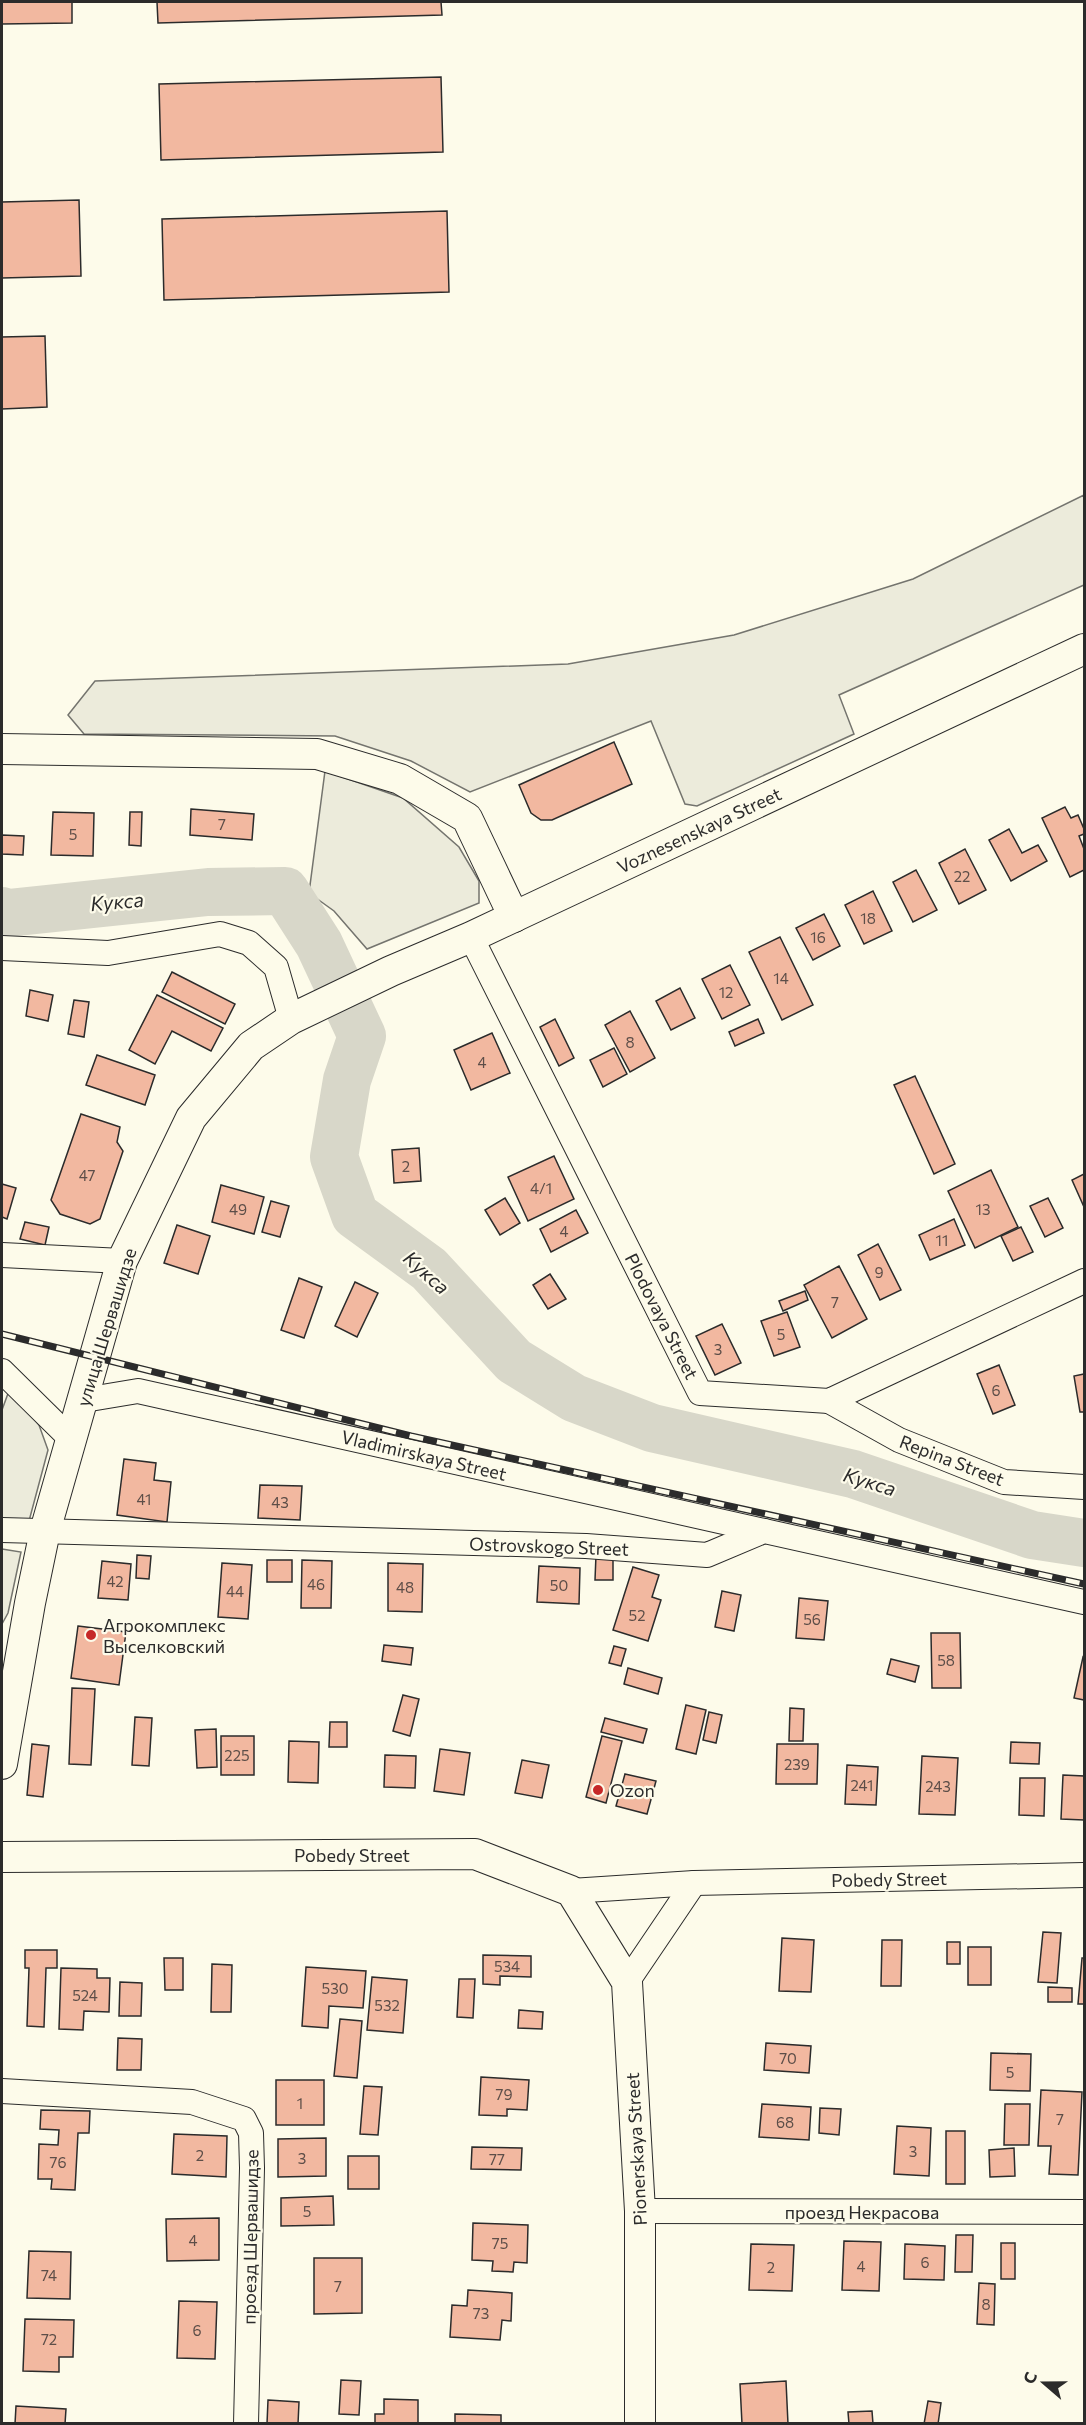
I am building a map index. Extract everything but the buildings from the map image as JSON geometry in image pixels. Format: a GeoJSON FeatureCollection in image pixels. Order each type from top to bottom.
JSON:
{"type":"FeatureCollection","features":[{"type":"Feature","properties":{"kind":"street","name":"Voznesenskaya Street"},"geometry":{"type":"LineString","coordinates":[[302,1014],[1084,649]]}},
{"type":"Feature","properties":{"kind":"street"},"geometry":{"type":"LineString","coordinates":[[2,749],[317,754],[400,779],[467,818],[514,917]]}},
{"type":"Feature","properties":{"kind":"street"},"geometry":{"type":"LineString","coordinates":[[2,948],[108,953],[220,934],[249,943],[276,967],[302,1014]]}},
{"type":"Feature","properties":{"kind":"street","name":"Plodovaya Street"},"geometry":{"type":"LineString","coordinates":[[471,937],[700,1393],[829,1401],[1084,1281]]}},
{"type":"Feature","properties":{"kind":"street","name":"улица Шервашидзе"},"geometry":{"type":"LineString","coordinates":[[2,1764],[45,1531],[122,1261],[191,1118],[251,1046],[302,1014]]}},
{"type":"Feature","properties":{"kind":"street"},"geometry":{"type":"LineString","coordinates":[[2,1255],[122,1261]]}},
{"type":"Feature","properties":{"kind":"street"},"geometry":{"type":"LineString","coordinates":[[2,1371],[72,1440]]}},
{"type":"Feature","properties":{"kind":"street","name":"Vladimirskaya Street"},"geometry":{"type":"LineString","coordinates":[[84,1400],[138,1391],[764,1531]]}},
{"type":"Feature","properties":{"kind":"street","name":"Repina Street"},"geometry":{"type":"LineString","coordinates":[[829,1401],[899,1440],[1004,1482],[1084,1487]]}},
{"type":"Feature","properties":{"kind":"street","name":"Ostrovskogo Street"},"geometry":{"type":"LineString","coordinates":[[2,1530],[574,1546],[707,1555],[764,1531]]}},
{"type":"Feature","properties":{"kind":"street"},"geometry":{"type":"LineString","coordinates":[[764,1531],[1084,1602]]}},
{"type":"Feature","properties":{"kind":"street","name":"улица Шервашидзе"},"geometry":{"type":"LineString","coordinates":[[2,1663],[30,1603]]}},
{"type":"Feature","properties":{"kind":"street","name":"Pobedy Street"},"geometry":{"type":"LineString","coordinates":[[2,1857],[475,1854],[572,1891],[694,1884],[1084,1875]]}},
{"type":"Feature","properties":{"kind":"street"},"geometry":{"type":"LineString","coordinates":[[627,1982],[694,1884]]}},
{"type":"Feature","properties":{"kind":"street","name":"Pionerskaya Street"},"geometry":{"type":"LineString","coordinates":[[572,1891],[627,1982],[640,2211],[640,2424]]}},
{"type":"Feature","properties":{"kind":"street","name":"проезд Шервашидзе"},"geometry":{"type":"LineString","coordinates":[[2,2091],[192,2102],[244,2119],[251,2133],[252,2168],[246,2424]]}},
{"type":"Feature","properties":{"kind":"street","name":"проезд Некрасова"},"geometry":{"type":"LineString","coordinates":[[640,2211],[1084,2212]]}},
{"type":"Feature","properties":{"kind":"shaded area"},"geometry":{"type":"Polygon","coordinates":[[[1084,495],[1084,585],[839,695],[854,734],[697,806],[685,804],[651,721],[470,792],[411,761],[335,736],[84,734],[68,715],[95,681],[568,664],[734,635],[913,579],[1084,495]]]}},
{"type":"Feature","properties":{"kind":"shaded area"},"geometry":{"type":"Polygon","coordinates":[[[325,771],[403,798],[459,847],[479,881],[479,903],[367,949],[334,911],[309,893],[325,771]]]}},
{"type":"Feature","properties":{"kind":"shaded area"},"geometry":{"type":"Polygon","coordinates":[[[10,1388],[39,1425],[48,1450],[29,1521],[2,1520],[2,1410],[10,1388]]]}},
{"type":"Feature","properties":{"kind":"shaded area"},"geometry":{"type":"Polygon","coordinates":[[[2,1549],[21,1552],[8,1613],[2,1624],[2,1549]]]}},
{"type":"Feature","properties":{"kind":"waterway","name":"Кукса"},"geometry":{"type":"LineString","coordinates":[[2,911],[8,913],[208,892],[285,891],[319,944],[362,1036],[347,1080],[334,1157],[355,1215],[429,1269],[514,1361],[574,1398],[652,1428],[853,1474],[1032,1535],[1084,1543]]}},
{"type":"Feature","properties":{"kind":"railway"},"geometry":{"type":"LineString","coordinates":[[2,1334],[411,1436],[1084,1584]]}},
{"type":"Feature","properties":{"kind":"place","name":"Агрокомплекс Выселковский"},"geometry":{"type":"Point","coordinates":[91,1635]}},
{"type":"Feature","properties":{"kind":"place","name":"Ozon"},"geometry":{"type":"Point","coordinates":[598,1790]}}]}
